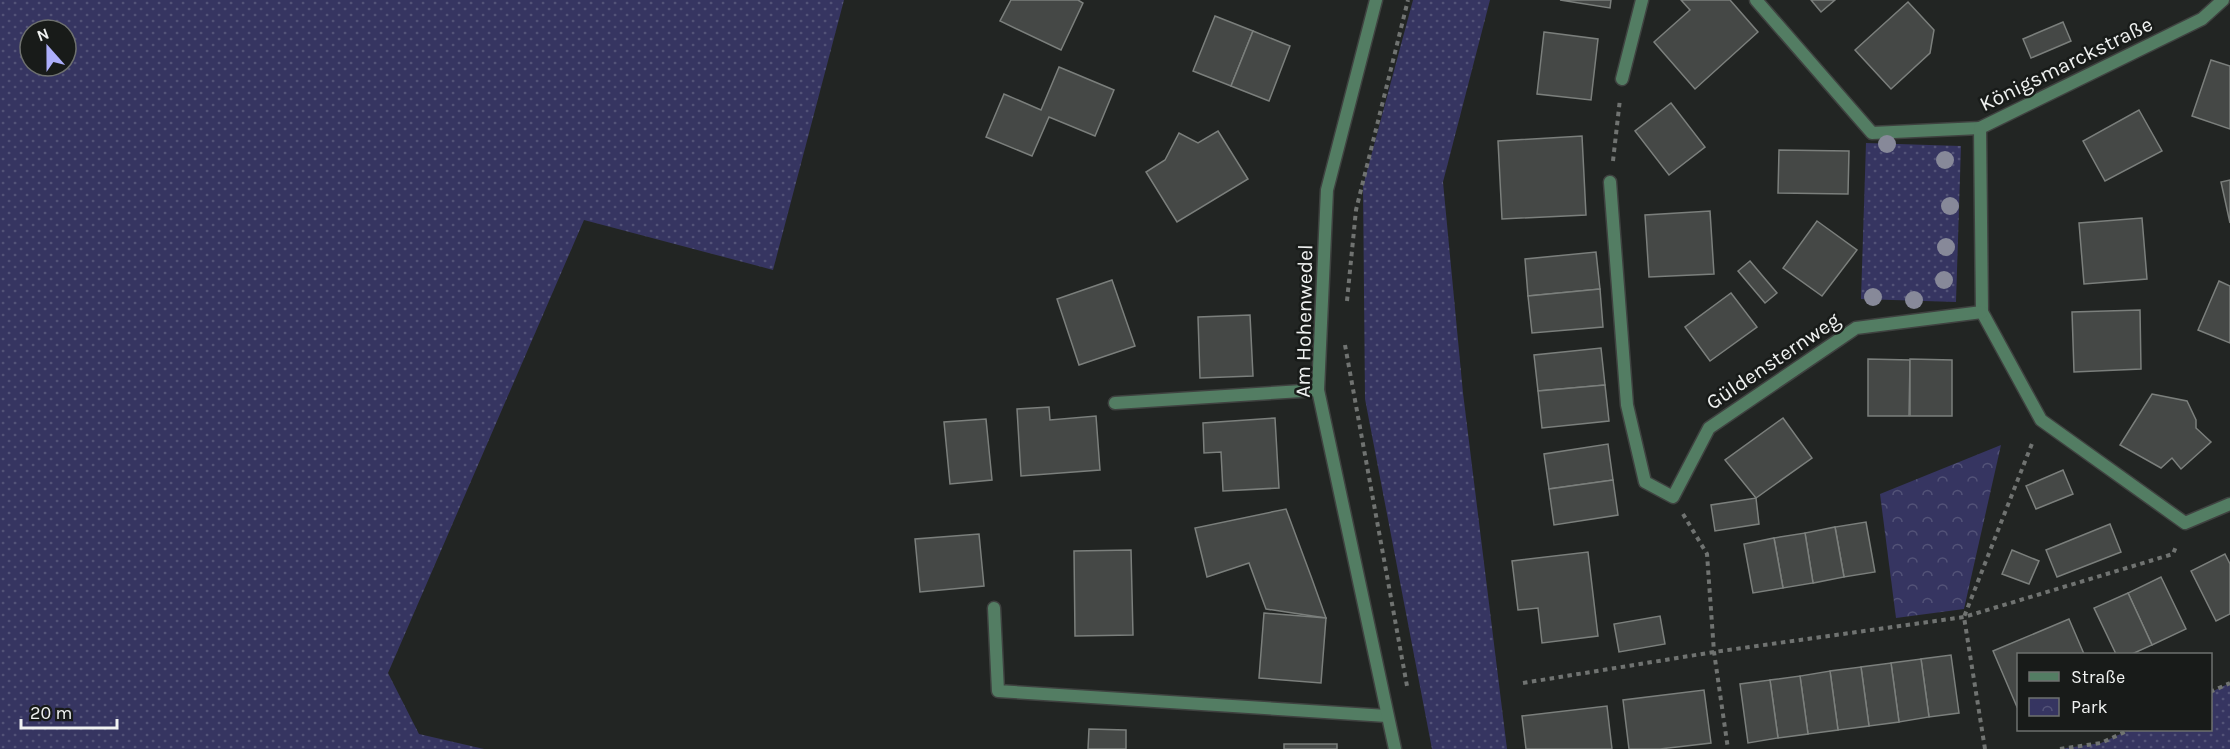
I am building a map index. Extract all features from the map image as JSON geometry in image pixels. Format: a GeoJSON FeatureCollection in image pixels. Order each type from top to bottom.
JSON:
{"type":"FeatureCollection","features":[{"type":"Feature","properties":{"kind":"street","name":"Am Hohenwedel"},"geometry":{"type":"LineString","coordinates":[[1376,0],[1327,190],[1318,390],[1395,749]]}},
{"type":"Feature","properties":{"kind":"street"},"geometry":{"type":"LineString","coordinates":[[1622,79],[1642,0]]}},
{"type":"Feature","properties":{"kind":"street"},"geometry":{"type":"LineString","coordinates":[[1756,0],[1872,133],[1980,128]]}},
{"type":"Feature","properties":{"kind":"street","name":"Königsmarckstraße"},"geometry":{"type":"LineString","coordinates":[[2185,523],[2042,420],[1982,312],[1980,128],[2202,19],[2223,0]]}},
{"type":"Feature","properties":{"kind":"street"},"geometry":{"type":"LineString","coordinates":[[1610,182],[1627,405],[1645,482],[1673,497]]}},
{"type":"Feature","properties":{"kind":"street","name":"Güldensternweg"},"geometry":{"type":"LineString","coordinates":[[1673,497],[1709,428],[1856,328],[1982,312]]}},
{"type":"Feature","properties":{"kind":"street"},"geometry":{"type":"LineString","coordinates":[[1115,403],[1318,390]]}},
{"type":"Feature","properties":{"kind":"street"},"geometry":{"type":"LineString","coordinates":[[2185,523],[2230,504]]}},
{"type":"Feature","properties":{"kind":"street"},"geometry":{"type":"LineString","coordinates":[[994,608],[998,691],[1387,716]]}},
{"type":"Feature","properties":{"kind":"path"},"geometry":{"type":"LineString","coordinates":[[1347,303],[1356,210],[1408,0]]}},
{"type":"Feature","properties":{"kind":"path"},"geometry":{"type":"LineString","coordinates":[[1610,182],[1622,79]]}},
{"type":"Feature","properties":{"kind":"path"},"geometry":{"type":"LineString","coordinates":[[1344,338],[1408,692]]}},
{"type":"Feature","properties":{"kind":"path"},"geometry":{"type":"LineString","coordinates":[[1985,749],[1964,616],[2042,420]]}},
{"type":"Feature","properties":{"kind":"path"},"geometry":{"type":"LineString","coordinates":[[1673,497],[1707,554],[1714,652],[1728,749]]}},
{"type":"Feature","properties":{"kind":"path"},"geometry":{"type":"LineString","coordinates":[[1523,682],[1964,616],[2173,554],[2185,523]]}},
{"type":"Feature","properties":{"kind":"path"},"geometry":{"type":"LineString","coordinates":[[2212,692],[2230,683]]}},
{"type":"Feature","properties":{"kind":"path"},"geometry":{"type":"LineString","coordinates":[[2060,749],[2101,743],[2125,731]]}},
{"type":"Feature","properties":{"kind":"green space"},"geometry":{"type":"Polygon","coordinates":[[[0,0],[844,0],[773,270],[584,220],[388,673],[419,734],[484,749],[0,749],[0,0]]]}},
{"type":"Feature","properties":{"kind":"green space"},"geometry":{"type":"Polygon","coordinates":[[[1413,0],[1490,0],[1443,182],[1463,393],[1507,749],[1432,749],[1365,399],[1363,186],[1413,0]]]}},
{"type":"Feature","properties":{"kind":"green space"},"geometry":{"type":"Polygon","coordinates":[[[1866,143],[1961,146],[1956,302],[1861,299],[1866,143]]]}},
{"type":"Feature","properties":{"kind":"green space"},"geometry":{"type":"Polygon","coordinates":[[[2001,445],[1964,609],[1896,618],[1880,494],[2001,445]]]}},
{"type":"Feature","properties":{"kind":"green space"},"geometry":{"type":"Polygon","coordinates":[[[2230,683],[2230,749],[2060,749],[2101,743],[2127,731],[2212,731],[2212,692],[2230,683]]]}},
{"type":"Feature","properties":{"kind":"building"},"geometry":{"type":"Polygon","coordinates":[[[1011,0],[1078,0],[1083,3],[1061,50],[1000,21],[1011,0]]]}},
{"type":"Feature","properties":{"kind":"building"},"geometry":{"type":"Polygon","coordinates":[[[1560,0],[1611,0],[1610,8],[1560,0]]]}},
{"type":"Feature","properties":{"kind":"building"},"geometry":{"type":"Polygon","coordinates":[[[1681,0],[1730,0],[1758,32],[1695,89],[1654,42],[1690,10],[1681,0]]]}},
{"type":"Feature","properties":{"kind":"building"},"geometry":{"type":"Polygon","coordinates":[[[1811,0],[1835,0],[1821,12],[1811,0]]]}},
{"type":"Feature","properties":{"kind":"building"},"geometry":{"type":"Polygon","coordinates":[[[1908,2],[1934,30],[1930,53],[1891,89],[1855,50],[1908,2]]]}},
{"type":"Feature","properties":{"kind":"building"},"geometry":{"type":"Polygon","coordinates":[[[1215,16],[1253,31],[1231,86],[1193,71],[1215,16]]]}},
{"type":"Feature","properties":{"kind":"building"},"geometry":{"type":"Polygon","coordinates":[[[2063,22],[2071,41],[2031,58],[2023,39],[2063,22]]]}},
{"type":"Feature","properties":{"kind":"building"},"geometry":{"type":"Polygon","coordinates":[[[1253,31],[1290,46],[1269,101],[1231,86],[1253,31]]]}},
{"type":"Feature","properties":{"kind":"building"},"geometry":{"type":"Polygon","coordinates":[[[1544,32],[1598,39],[1591,100],[1537,94],[1544,32]]]}},
{"type":"Feature","properties":{"kind":"building"},"geometry":{"type":"Polygon","coordinates":[[[2211,60],[2230,66],[2230,129],[2192,116],[2211,60]]]}},
{"type":"Feature","properties":{"kind":"building"},"geometry":{"type":"Polygon","coordinates":[[[1059,67],[1114,90],[1095,136],[1049,117],[1032,156],[986,137],[1004,94],[1041,110],[1059,67]]]}},
{"type":"Feature","properties":{"kind":"building"},"geometry":{"type":"Polygon","coordinates":[[[1671,103],[1705,147],[1669,175],[1635,131],[1671,103]]]}},
{"type":"Feature","properties":{"kind":"building"},"geometry":{"type":"Polygon","coordinates":[[[2139,110],[2162,151],[2105,181],[2083,141],[2139,110]]]}},
{"type":"Feature","properties":{"kind":"building"},"geometry":{"type":"Polygon","coordinates":[[[1218,131],[1248,179],[1177,222],[1146,172],[1165,160],[1179,133],[1198,143],[1218,131]]]}},
{"type":"Feature","properties":{"kind":"building"},"geometry":{"type":"Polygon","coordinates":[[[1582,136],[1586,215],[1502,219],[1498,141],[1582,136]]]}},
{"type":"Feature","properties":{"kind":"building"},"geometry":{"type":"Polygon","coordinates":[[[1779,150],[1849,151],[1848,194],[1778,193],[1779,150]]]}},
{"type":"Feature","properties":{"kind":"building"},"geometry":{"type":"Polygon","coordinates":[[[2230,180],[2230,223],[2221,182],[2230,180]]]}},
{"type":"Feature","properties":{"kind":"building"},"geometry":{"type":"Polygon","coordinates":[[[1710,211],[1714,274],[1649,277],[1645,215],[1710,211]]]}},
{"type":"Feature","properties":{"kind":"building"},"geometry":{"type":"Polygon","coordinates":[[[2142,218],[2147,279],[2084,284],[2079,223],[2142,218]]]}},
{"type":"Feature","properties":{"kind":"building"},"geometry":{"type":"Polygon","coordinates":[[[1817,221],[1857,250],[1822,296],[1783,268],[1817,221]]]}},
{"type":"Feature","properties":{"kind":"building"},"geometry":{"type":"Polygon","coordinates":[[[1596,252],[1600,289],[1528,296],[1525,259],[1596,252]]]}},
{"type":"Feature","properties":{"kind":"building"},"geometry":{"type":"Polygon","coordinates":[[[1750,261],[1777,293],[1765,303],[1738,271],[1750,261]]]}},
{"type":"Feature","properties":{"kind":"building"},"geometry":{"type":"Polygon","coordinates":[[[1112,280],[1135,346],[1079,365],[1057,299],[1112,280]]]}},
{"type":"Feature","properties":{"kind":"building"},"geometry":{"type":"Polygon","coordinates":[[[2219,281],[2230,286],[2230,343],[2198,330],[2219,281]]]}},
{"type":"Feature","properties":{"kind":"building"},"geometry":{"type":"Polygon","coordinates":[[[1600,289],[1603,327],[1532,333],[1528,296],[1600,289]]]}},
{"type":"Feature","properties":{"kind":"building"},"geometry":{"type":"Polygon","coordinates":[[[1731,293],[1757,327],[1710,361],[1685,327],[1731,293]]]}},
{"type":"Feature","properties":{"kind":"building"},"geometry":{"type":"Polygon","coordinates":[[[2140,310],[2141,369],[2074,372],[2072,312],[2140,310]]]}},
{"type":"Feature","properties":{"kind":"building"},"geometry":{"type":"Polygon","coordinates":[[[1250,315],[1253,376],[1200,378],[1198,317],[1250,315]]]}},
{"type":"Feature","properties":{"kind":"building"},"geometry":{"type":"Polygon","coordinates":[[[1601,348],[1605,385],[1538,391],[1534,355],[1601,348]]]}},
{"type":"Feature","properties":{"kind":"building"},"geometry":{"type":"Polygon","coordinates":[[[1868,359],[1910,360],[1909,416],[1868,416],[1868,359]]]}},
{"type":"Feature","properties":{"kind":"building"},"geometry":{"type":"Polygon","coordinates":[[[1910,359],[1952,360],[1952,416],[1910,416],[1910,359]]]}},
{"type":"Feature","properties":{"kind":"building"},"geometry":{"type":"Polygon","coordinates":[[[1605,385],[1609,421],[1542,428],[1538,391],[1605,385]]]}},
{"type":"Feature","properties":{"kind":"building"},"geometry":{"type":"Polygon","coordinates":[[[2152,394],[2187,401],[2196,420],[2196,428],[2211,442],[2181,469],[2172,458],[2161,468],[2120,445],[2152,394]]]}},
{"type":"Feature","properties":{"kind":"building"},"geometry":{"type":"Polygon","coordinates":[[[1049,407],[1050,420],[1096,416],[1100,470],[1021,476],[1017,409],[1049,407]]]}},
{"type":"Feature","properties":{"kind":"building"},"geometry":{"type":"Polygon","coordinates":[[[1275,418],[1279,488],[1223,491],[1221,452],[1204,453],[1203,423],[1275,418]]]}},
{"type":"Feature","properties":{"kind":"building"},"geometry":{"type":"Polygon","coordinates":[[[1783,418],[1812,458],[1756,498],[1725,460],[1783,418]]]}},
{"type":"Feature","properties":{"kind":"building"},"geometry":{"type":"Polygon","coordinates":[[[986,419],[992,480],[950,484],[944,422],[986,419]]]}},
{"type":"Feature","properties":{"kind":"building"},"geometry":{"type":"Polygon","coordinates":[[[1608,444],[1613,480],[1549,489],[1544,454],[1608,444]]]}},
{"type":"Feature","properties":{"kind":"building"},"geometry":{"type":"Polygon","coordinates":[[[2063,470],[2073,494],[2036,509],[2026,486],[2063,470]]]}},
{"type":"Feature","properties":{"kind":"building"},"geometry":{"type":"Polygon","coordinates":[[[1613,480],[1618,515],[1554,525],[1549,489],[1613,480]]]}},
{"type":"Feature","properties":{"kind":"building"},"geometry":{"type":"Polygon","coordinates":[[[1756,498],[1759,524],[1715,531],[1711,505],[1756,498]]]}},
{"type":"Feature","properties":{"kind":"building"},"geometry":{"type":"Polygon","coordinates":[[[1286,509],[1326,618],[1266,609],[1249,563],[1207,577],[1195,528],[1286,509]]]}},
{"type":"Feature","properties":{"kind":"building"},"geometry":{"type":"Polygon","coordinates":[[[1866,522],[1875,572],[1844,577],[1835,527],[1866,522]]]}},
{"type":"Feature","properties":{"kind":"building"},"geometry":{"type":"Polygon","coordinates":[[[2110,524],[2121,552],[2057,577],[2046,550],[2110,524]]]}},
{"type":"Feature","properties":{"kind":"building"},"geometry":{"type":"Polygon","coordinates":[[[1835,527],[1844,577],[1813,583],[1805,533],[1835,527]]]}},
{"type":"Feature","properties":{"kind":"building"},"geometry":{"type":"Polygon","coordinates":[[[1805,533],[1813,583],[1783,588],[1774,538],[1805,533]]]}},
{"type":"Feature","properties":{"kind":"building"},"geometry":{"type":"Polygon","coordinates":[[[979,534],[984,586],[920,592],[915,539],[979,534]]]}},
{"type":"Feature","properties":{"kind":"building"},"geometry":{"type":"Polygon","coordinates":[[[1774,538],[1783,588],[1753,593],[1744,544],[1774,538]]]}},
{"type":"Feature","properties":{"kind":"building"},"geometry":{"type":"Polygon","coordinates":[[[1131,550],[1133,635],[1075,636],[1074,551],[1131,550]]]}},
{"type":"Feature","properties":{"kind":"building"},"geometry":{"type":"Polygon","coordinates":[[[2012,550],[2039,561],[2029,584],[2002,574],[2012,550]]]}},
{"type":"Feature","properties":{"kind":"building"},"geometry":{"type":"Polygon","coordinates":[[[1588,552],[1598,636],[1542,643],[1538,608],[1518,610],[1512,561],[1588,552]]]}},
{"type":"Feature","properties":{"kind":"building"},"geometry":{"type":"Polygon","coordinates":[[[2225,554],[2230,564],[2230,614],[2216,621],[2191,571],[2225,554]]]}},
{"type":"Feature","properties":{"kind":"building"},"geometry":{"type":"Polygon","coordinates":[[[2161,577],[2186,629],[2152,645],[2128,593],[2161,577]]]}},
{"type":"Feature","properties":{"kind":"building"},"geometry":{"type":"Polygon","coordinates":[[[2128,593],[2152,645],[2134,653],[2116,653],[2094,608],[2128,593]]]}},
{"type":"Feature","properties":{"kind":"building"},"geometry":{"type":"Polygon","coordinates":[[[1264,613],[1326,618],[1321,683],[1259,678],[1264,613]]]}},
{"type":"Feature","properties":{"kind":"building"},"geometry":{"type":"Polygon","coordinates":[[[1660,616],[1665,644],[1619,652],[1614,624],[1660,616]]]}},
{"type":"Feature","properties":{"kind":"building"},"geometry":{"type":"Polygon","coordinates":[[[2069,619],[2084,653],[2017,653],[2017,707],[1993,651],[2069,619]]]}},
{"type":"Feature","properties":{"kind":"building"},"geometry":{"type":"Polygon","coordinates":[[[1951,655],[1959,713],[1929,717],[1921,659],[1951,655]]]}},
{"type":"Feature","properties":{"kind":"building"},"geometry":{"type":"Polygon","coordinates":[[[1921,659],[1929,717],[1899,722],[1891,663],[1921,659]]]}},
{"type":"Feature","properties":{"kind":"building"},"geometry":{"type":"Polygon","coordinates":[[[1891,663],[1899,722],[1869,726],[1861,667],[1891,663]]]}},
{"type":"Feature","properties":{"kind":"building"},"geometry":{"type":"Polygon","coordinates":[[[1861,667],[1869,726],[1838,730],[1830,671],[1861,667]]]}},
{"type":"Feature","properties":{"kind":"building"},"geometry":{"type":"Polygon","coordinates":[[[1830,671],[1838,730],[1808,734],[1800,676],[1830,671]]]}},
{"type":"Feature","properties":{"kind":"building"},"geometry":{"type":"Polygon","coordinates":[[[1800,676],[1808,734],[1778,738],[1770,680],[1800,676]]]}},
{"type":"Feature","properties":{"kind":"building"},"geometry":{"type":"Polygon","coordinates":[[[1770,680],[1778,738],[1748,743],[1740,684],[1770,680]]]}},
{"type":"Feature","properties":{"kind":"building"},"geometry":{"type":"Polygon","coordinates":[[[1704,690],[1711,743],[1660,749],[1629,749],[1623,700],[1704,690]]]}},
{"type":"Feature","properties":{"kind":"building"},"geometry":{"type":"Polygon","coordinates":[[[1607,706],[1612,749],[1526,749],[1522,716],[1607,706]]]}},
{"type":"Feature","properties":{"kind":"building"},"geometry":{"type":"Polygon","coordinates":[[[1089,729],[1126,730],[1126,749],[1088,749],[1089,729]]]}},
{"type":"Feature","properties":{"kind":"building"},"geometry":{"type":"Polygon","coordinates":[[[1284,744],[1337,744],[1337,749],[1284,749],[1284,744]]]}}]}
